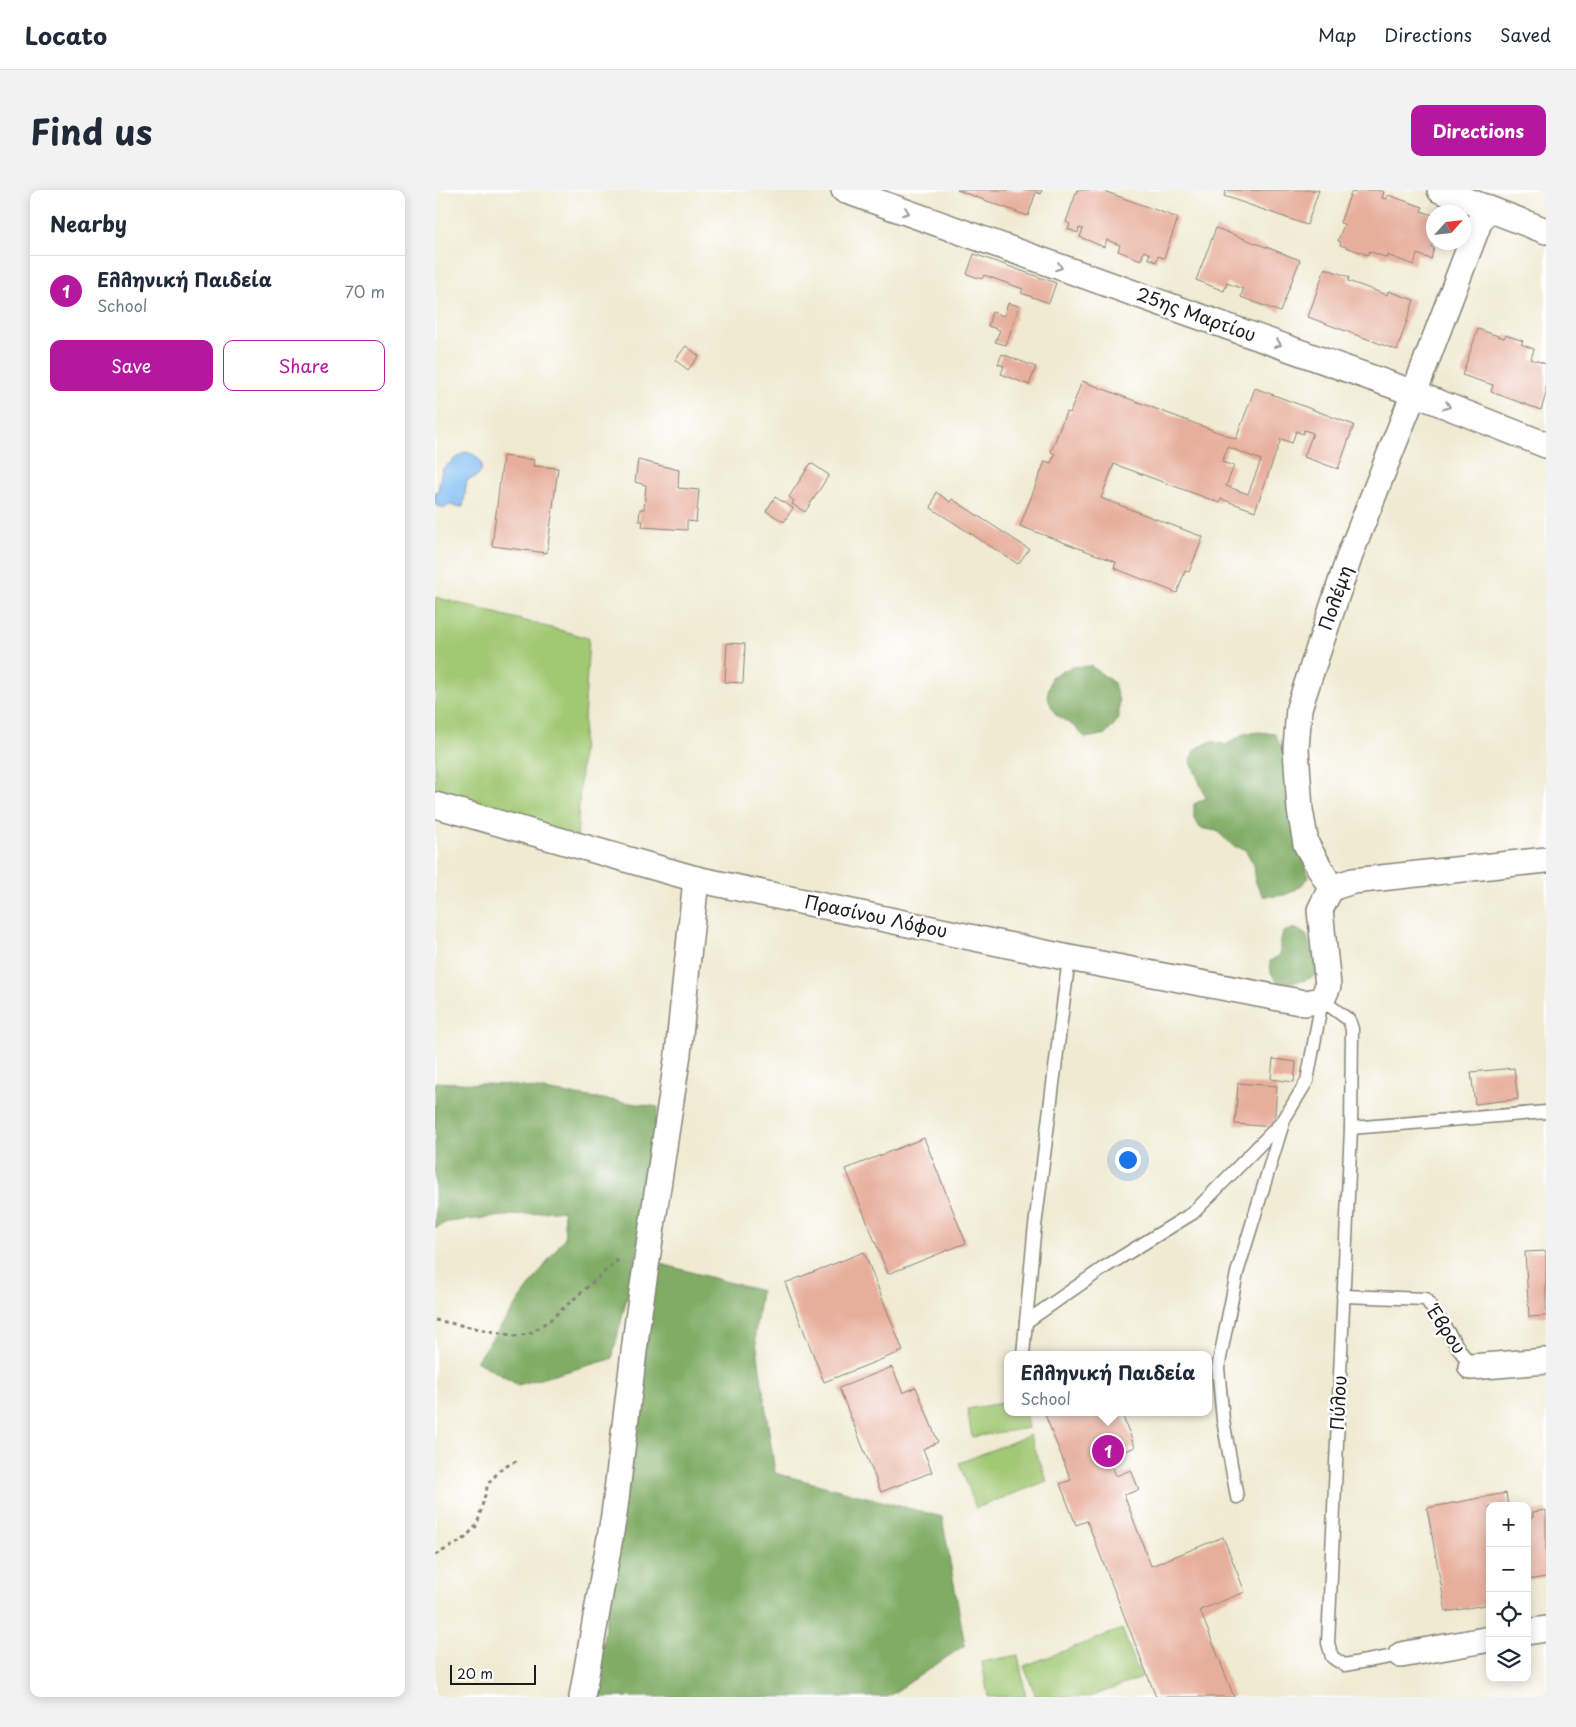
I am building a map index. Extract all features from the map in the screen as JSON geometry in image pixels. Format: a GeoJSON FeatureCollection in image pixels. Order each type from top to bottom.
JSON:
{"type":"FeatureCollection","features":[{"type":"Feature","properties":{"kind":"street","name":"25ης Μαρτίου"},"geometry":{"type":"LineString","coordinates":[[844,190],[1414,393],[1546,444]]}},
{"type":"Feature","properties":{"kind":"street"},"geometry":{"type":"LineString","coordinates":[[1440,190],[1546,231]]}},
{"type":"Feature","properties":{"kind":"street","name":"Πολέμη"},"geometry":{"type":"LineString","coordinates":[[1331,888],[1307,844],[1300,810],[1296,749],[1299,708],[1351,552],[1485,207]]}},
{"type":"Feature","properties":{"kind":"street","name":"Πρασίνου Λόφου"},"geometry":{"type":"LineString","coordinates":[[435,805],[696,879],[1069,958],[1305,1004],[1323,1000]]}},
{"type":"Feature","properties":{"kind":"street"},"geometry":{"type":"LineString","coordinates":[[1323,1000],[1328,986],[1320,910],[1331,888],[1353,882],[1546,860]]}},
{"type":"Feature","properties":{"kind":"street"},"geometry":{"type":"LineString","coordinates":[[583,1697],[613,1515],[639,1319],[678,1054],[696,879]]}},
{"type":"Feature","properties":{"kind":"street","name":"Έβρου"},"geometry":{"type":"LineString","coordinates":[[1471,1367],[1546,1361]]}},
{"type":"Feature","properties":{"kind":"street"},"geometry":{"type":"LineString","coordinates":[[1531,1631],[1546,1628]]}},
{"type":"Feature","properties":{"kind":"street","name":"Πύλου"},"geometry":{"type":"LineString","coordinates":[[1401,1655],[1486,1640]]}},
{"type":"Feature","properties":{"kind":"lane"},"geometry":{"type":"LineString","coordinates":[[1023,1351],[1034,1234],[1069,958]]}},
{"type":"Feature","properties":{"kind":"lane"},"geometry":{"type":"LineString","coordinates":[[1026,1322],[1105,1267],[1193,1213],[1283,1121],[1307,1081],[1323,1000]]}},
{"type":"Feature","properties":{"kind":"lane","name":"Πύλου"},"geometry":{"type":"LineString","coordinates":[[1323,1000],[1349,1020],[1352,1029],[1351,1128],[1328,1643],[1332,1658],[1344,1665],[1401,1655]]}},
{"type":"Feature","properties":{"kind":"lane"},"geometry":{"type":"LineString","coordinates":[[1351,1128],[1546,1112]]}},
{"type":"Feature","properties":{"kind":"lane"},"geometry":{"type":"LineString","coordinates":[[1237,1497],[1223,1420],[1218,1368],[1237,1272],[1283,1121]]}},
{"type":"Feature","properties":{"kind":"lane","name":"Έβρου"},"geometry":{"type":"LineString","coordinates":[[1343,1296],[1426,1299],[1471,1367]]}},
{"type":"Feature","properties":{"kind":"path"},"geometry":{"type":"LineString","coordinates":[[435,1320],[515,1336],[529,1334],[550,1320],[606,1271],[652,1227]]}},
{"type":"Feature","properties":{"kind":"path"},"geometry":{"type":"LineString","coordinates":[[435,1554],[463,1540],[477,1525],[488,1484],[501,1469],[518,1460]]}},
{"type":"Feature","properties":{"kind":"green space"},"geometry":{"type":"Polygon","coordinates":[[[435,597],[589,638],[577,837],[435,802],[435,597]]]}},
{"type":"Feature","properties":{"kind":"green space"},"geometry":{"type":"Polygon","coordinates":[[[1091,666],[1114,683],[1119,701],[1119,719],[1106,734],[1086,738],[1072,725],[1056,715],[1047,697],[1051,677],[1071,667],[1091,666]]]}},
{"type":"Feature","properties":{"kind":"green space"},"geometry":{"type":"Polygon","coordinates":[[[1259,732],[1275,734],[1284,754],[1286,772],[1283,787],[1290,803],[1309,878],[1293,891],[1278,896],[1263,896],[1256,883],[1254,865],[1245,849],[1233,846],[1217,831],[1200,828],[1194,817],[1194,804],[1206,798],[1190,760],[1197,748],[1212,741],[1226,745],[1243,734],[1259,732]]]}},
{"type":"Feature","properties":{"kind":"green space"},"geometry":{"type":"Polygon","coordinates":[[[1295,928],[1306,935],[1318,963],[1316,975],[1303,981],[1278,983],[1271,973],[1270,961],[1280,955],[1280,943],[1283,932],[1295,928]]]}},
{"type":"Feature","properties":{"kind":"green space"},"geometry":{"type":"Polygon","coordinates":[[[435,1082],[509,1085],[658,1107],[636,1259],[612,1359],[518,1385],[476,1361],[565,1237],[563,1210],[447,1222],[435,1228],[435,1082]]]}},
{"type":"Feature","properties":{"kind":"green space"},"geometry":{"type":"Polygon","coordinates":[[[658,1263],[761,1291],[755,1334],[775,1473],[942,1517],[965,1645],[888,1697],[595,1697],[658,1263]]]}},
{"type":"Feature","properties":{"kind":"green space"},"geometry":{"type":"Polygon","coordinates":[[[1004,1403],[1004,1416],[1026,1416],[1028,1428],[972,1437],[967,1409],[1004,1403]]]}},
{"type":"Feature","properties":{"kind":"green space"},"geometry":{"type":"Polygon","coordinates":[[[1030,1435],[1047,1481],[976,1508],[959,1463],[1030,1435]]]}},
{"type":"Feature","properties":{"kind":"green space"},"geometry":{"type":"Polygon","coordinates":[[[1122,1629],[1141,1678],[1090,1697],[1036,1697],[1024,1666],[1122,1629]]]}},
{"type":"Feature","properties":{"kind":"green space"},"geometry":{"type":"Polygon","coordinates":[[[1018,1655],[1026,1697],[988,1697],[982,1662],[1018,1655]]]}},
{"type":"Feature","properties":{"kind":"water"},"geometry":{"type":"Polygon","coordinates":[[[465,452],[477,457],[480,461],[481,471],[474,478],[467,480],[463,507],[448,505],[446,508],[437,506],[435,504],[435,492],[438,492],[442,469],[465,452]]]}},
{"type":"Feature","properties":{"kind":"building"},"geometry":{"type":"Polygon","coordinates":[[[957,190],[1042,190],[1041,194],[1036,192],[1028,216],[957,190]]]}},
{"type":"Feature","properties":{"kind":"building"},"geometry":{"type":"Polygon","coordinates":[[[1077,190],[1101,190],[1178,218],[1164,258],[1158,256],[1156,262],[1148,258],[1150,254],[1144,251],[1141,260],[1118,251],[1120,245],[1107,240],[1104,247],[1080,237],[1083,229],[1079,228],[1078,233],[1068,229],[1070,224],[1066,222],[1077,190]]]}},
{"type":"Feature","properties":{"kind":"building"},"geometry":{"type":"Polygon","coordinates":[[[1226,190],[1319,190],[1307,225],[1224,196],[1226,190]]]}},
{"type":"Feature","properties":{"kind":"building"},"geometry":{"type":"Polygon","coordinates":[[[1356,190],[1377,190],[1384,192],[1382,198],[1387,199],[1388,195],[1423,207],[1421,211],[1426,213],[1426,250],[1433,250],[1431,259],[1417,254],[1414,265],[1387,255],[1387,258],[1369,251],[1368,255],[1340,245],[1341,242],[1338,241],[1344,224],[1340,223],[1351,192],[1355,193],[1356,190]]]}},
{"type":"Feature","properties":{"kind":"building"},"geometry":{"type":"Polygon","coordinates":[[[1216,228],[1300,260],[1280,312],[1241,297],[1243,289],[1227,283],[1224,291],[1196,280],[1216,228]]]}},
{"type":"Feature","properties":{"kind":"building"},"geometry":{"type":"Polygon","coordinates":[[[974,254],[1056,283],[1049,303],[1021,293],[1023,289],[984,275],[982,279],[967,274],[974,254]]]}},
{"type":"Feature","properties":{"kind":"building"},"geometry":{"type":"Polygon","coordinates":[[[1325,268],[1349,277],[1348,281],[1387,295],[1388,291],[1414,300],[1397,350],[1308,317],[1325,268]]]}},
{"type":"Feature","properties":{"kind":"building"},"geometry":{"type":"Polygon","coordinates":[[[1008,303],[1019,306],[1006,345],[995,342],[1000,330],[988,326],[992,312],[1004,316],[1008,303]]]}},
{"type":"Feature","properties":{"kind":"building"},"geometry":{"type":"Polygon","coordinates":[[[1478,329],[1504,338],[1506,335],[1523,341],[1521,344],[1534,349],[1531,359],[1546,364],[1546,394],[1541,410],[1491,392],[1493,385],[1462,375],[1478,329]]]}},
{"type":"Feature","properties":{"kind":"building"},"geometry":{"type":"Polygon","coordinates":[[[686,346],[699,356],[688,370],[675,360],[686,346]]]}},
{"type":"Feature","properties":{"kind":"building"},"geometry":{"type":"Polygon","coordinates":[[[1002,354],[1036,367],[1029,385],[1001,374],[1004,366],[998,364],[1002,354]]]}},
{"type":"Feature","properties":{"kind":"building"},"geometry":{"type":"Polygon","coordinates":[[[1082,381],[1236,439],[1255,388],[1354,425],[1338,469],[1304,457],[1313,433],[1304,430],[1303,434],[1296,431],[1292,443],[1281,439],[1255,511],[1221,499],[1220,503],[1114,464],[1101,498],[1203,537],[1189,572],[1185,571],[1177,593],[1114,568],[1116,562],[1020,526],[1045,461],[1051,463],[1055,454],[1051,452],[1066,412],[1070,413],[1082,381]],[[1228,447],[1222,462],[1234,466],[1226,486],[1248,494],[1261,460],[1228,447]]]}},
{"type":"Feature","properties":{"kind":"building"},"geometry":{"type":"Polygon","coordinates":[[[503,456],[534,460],[533,466],[558,468],[547,553],[492,546],[503,456]]]}},
{"type":"Feature","properties":{"kind":"building"},"geometry":{"type":"Polygon","coordinates":[[[638,460],[679,470],[678,488],[699,490],[696,522],[687,521],[687,530],[642,527],[643,521],[639,521],[640,509],[644,509],[646,485],[635,482],[638,460]]]}},
{"type":"Feature","properties":{"kind":"building"},"geometry":{"type":"Polygon","coordinates":[[[811,463],[829,475],[805,512],[792,504],[794,501],[789,497],[811,463]]]}},
{"type":"Feature","properties":{"kind":"building"},"geometry":{"type":"Polygon","coordinates":[[[936,492],[950,502],[952,499],[1029,549],[1018,564],[931,508],[936,492]]]}},
{"type":"Feature","properties":{"kind":"building"},"geometry":{"type":"Polygon","coordinates":[[[775,497],[793,508],[784,522],[766,511],[775,497]]]}},
{"type":"Feature","properties":{"kind":"building"},"geometry":{"type":"Polygon","coordinates":[[[727,643],[745,644],[743,683],[725,682],[727,643]]]}},
{"type":"Feature","properties":{"kind":"building"},"geometry":{"type":"Polygon","coordinates":[[[1273,1059],[1296,1062],[1294,1082],[1271,1079],[1273,1059]]]}},
{"type":"Feature","properties":{"kind":"building"},"geometry":{"type":"Polygon","coordinates":[[[1514,1068],[1518,1099],[1475,1104],[1471,1072],[1514,1068]]]}},
{"type":"Feature","properties":{"kind":"building"},"geometry":{"type":"Polygon","coordinates":[[[1238,1083],[1277,1086],[1274,1127],[1235,1124],[1238,1083]]]}},
{"type":"Feature","properties":{"kind":"building"},"geometry":{"type":"Polygon","coordinates":[[[924,1138],[966,1243],[888,1274],[846,1169],[924,1138]]]}},
{"type":"Feature","properties":{"kind":"building"},"geometry":{"type":"Polygon","coordinates":[[[1546,1251],[1546,1316],[1529,1317],[1525,1252],[1546,1251]]]}},
{"type":"Feature","properties":{"kind":"building"},"geometry":{"type":"Polygon","coordinates":[[[864,1252],[903,1351],[824,1382],[785,1283],[864,1252]]]}},
{"type":"Feature","properties":{"kind":"building"},"geometry":{"type":"Polygon","coordinates":[[[892,1367],[903,1393],[916,1387],[938,1442],[923,1449],[932,1472],[881,1492],[839,1388],[892,1367]]]}},
{"type":"Feature","properties":{"kind":"building"},"geometry":{"type":"Polygon","coordinates":[[[1046,1416],[1123,1416],[1135,1447],[1109,1458],[1116,1476],[1131,1470],[1139,1490],[1124,1495],[1151,1566],[1223,1537],[1245,1592],[1200,1610],[1234,1697],[1156,1697],[1087,1521],[1076,1525],[1060,1484],[1071,1480],[1046,1416]]]}},
{"type":"Feature","properties":{"kind":"building"},"geometry":{"type":"Polygon","coordinates":[[[1506,1493],[1507,1502],[1486,1502],[1486,1605],[1446,1612],[1427,1508],[1506,1493]]]}},
{"type":"Feature","properties":{"kind":"building"},"geometry":{"type":"Polygon","coordinates":[[[1546,1510],[1546,1577],[1531,1580],[1531,1517],[1533,1517],[1533,1512],[1546,1510]]]}},
{"type":"Feature","properties":{"kind":"place","name":"Ελληνική Παιδεία"},"geometry":{"type":"Point","coordinates":[1108,1451]}}]}
